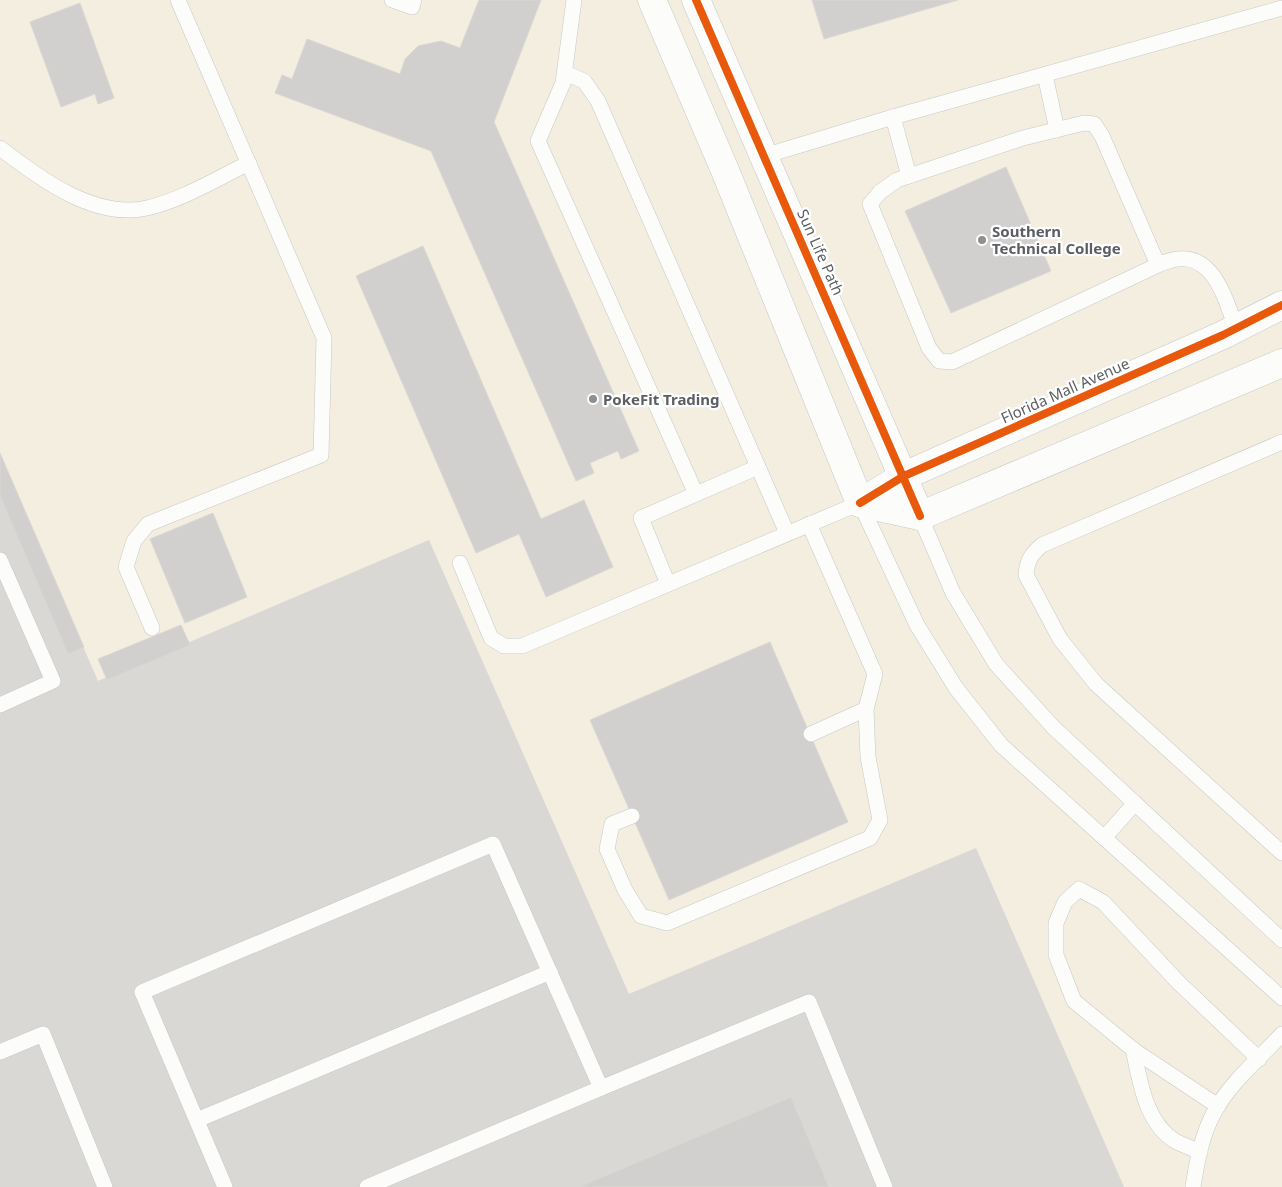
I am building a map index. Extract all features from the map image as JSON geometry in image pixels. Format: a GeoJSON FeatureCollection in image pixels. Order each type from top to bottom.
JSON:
{"type":"FeatureCollection","features":[{"type":"Feature","properties":{"kind":"street"},"geometry":{"type":"LineString","coordinates":[[652,0],[724,168],[860,503],[920,516],[1282,363]]}},
{"type":"Feature","properties":{"kind":"street","name":"Sun Life Path"},"geometry":{"type":"LineString","coordinates":[[696,0],[920,516]]}},
{"type":"Feature","properties":{"kind":"street"},"geometry":{"type":"LineString","coordinates":[[724,168],[764,156]]}},
{"type":"Feature","properties":{"kind":"street","name":"Florida Mall Avenue"},"geometry":{"type":"LineString","coordinates":[[860,503],[904,476],[1236,328],[1282,305]]}},
{"type":"Feature","properties":{"kind":"lane"},"geometry":{"type":"LineString","coordinates":[[152,628],[126,567],[134,541],[148,524],[321,455],[324,338],[178,0]]}},
{"type":"Feature","properties":{"kind":"lane"},"geometry":{"type":"LineString","coordinates":[[392,0],[412,7],[414,0]]}},
{"type":"Feature","properties":{"kind":"lane"},"geometry":{"type":"LineString","coordinates":[[574,0],[563,83],[538,141],[696,494]]}},
{"type":"Feature","properties":{"kind":"lane"},"geometry":{"type":"LineString","coordinates":[[764,156],[893,117],[1045,75],[1255,7],[1282,8]]}},
{"type":"Feature","properties":{"kind":"lane"},"geometry":{"type":"LineString","coordinates":[[565,73],[584,81],[598,101],[787,533]]}},
{"type":"Feature","properties":{"kind":"lane"},"geometry":{"type":"LineString","coordinates":[[1045,75],[1057,130]]}},
{"type":"Feature","properties":{"kind":"lane"},"geometry":{"type":"LineString","coordinates":[[893,117],[909,176]]}},
{"type":"Feature","properties":{"kind":"lane"},"geometry":{"type":"LineString","coordinates":[[1158,265],[1102,136],[1094,124],[1084,122],[1023,138],[897,180],[880,192],[870,204],[929,348],[940,361],[952,362],[1167,261],[1184,259],[1205,266],[1221,286],[1236,328]]}},
{"type":"Feature","properties":{"kind":"lane"},"geometry":{"type":"LineString","coordinates":[[0,148],[36,175],[70,196],[105,206],[130,210],[148,208],[249,163]]}},
{"type":"Feature","properties":{"kind":"lane"},"geometry":{"type":"LineString","coordinates":[[1282,442],[1042,546],[1032,553],[1026,564],[1026,575],[1060,639],[1096,684],[1282,853]]}},
{"type":"Feature","properties":{"kind":"lane"},"geometry":{"type":"LineString","coordinates":[[668,584],[641,518],[758,467]]}},
{"type":"Feature","properties":{"kind":"lane"},"geometry":{"type":"LineString","coordinates":[[460,563],[491,638],[504,646],[522,646],[860,503],[916,624],[956,688],[1001,745],[1282,998]]}},
{"type":"Feature","properties":{"kind":"lane"},"geometry":{"type":"LineString","coordinates":[[920,516],[953,592],[996,664],[1053,727],[1282,940]]}},
{"type":"Feature","properties":{"kind":"lane"},"geometry":{"type":"LineString","coordinates":[[632,816],[612,824],[607,849],[626,890],[641,916],[667,923],[870,838],[880,820],[868,757],[866,709],[875,674],[809,524]]}},
{"type":"Feature","properties":{"kind":"lane"},"geometry":{"type":"LineString","coordinates":[[0,560],[53,681],[0,705]]}},
{"type":"Feature","properties":{"kind":"lane"},"geometry":{"type":"LineString","coordinates":[[810,734],[866,709]]}},
{"type":"Feature","properties":{"kind":"lane"},"geometry":{"type":"LineString","coordinates":[[1104,838],[1135,803]]}},
{"type":"Feature","properties":{"kind":"lane"},"geometry":{"type":"LineString","coordinates":[[225,1187],[142,992],[493,844],[601,1088]]}},
{"type":"Feature","properties":{"kind":"lane"},"geometry":{"type":"LineString","coordinates":[[1218,1106],[1133,1050],[1074,1001],[1056,955],[1056,923],[1065,902],[1079,889],[1103,902],[1178,982],[1259,1059]]}},
{"type":"Feature","properties":{"kind":"lane"},"geometry":{"type":"LineString","coordinates":[[197,1120],[550,972]]}},
{"type":"Feature","properties":{"kind":"lane"},"geometry":{"type":"LineString","coordinates":[[367,1187],[809,1002],[886,1187]]}},
{"type":"Feature","properties":{"kind":"lane"},"geometry":{"type":"LineString","coordinates":[[0,1052],[43,1034],[105,1187]]}},
{"type":"Feature","properties":{"kind":"lane"},"geometry":{"type":"LineString","coordinates":[[1193,1187],[1208,1125],[1218,1106],[1282,1034]]}},
{"type":"Feature","properties":{"kind":"lane"},"geometry":{"type":"LineString","coordinates":[[1133,1050],[1142,1093],[1157,1124],[1174,1140],[1200,1152]]}},
{"type":"Feature","properties":{"kind":"shaded area"},"geometry":{"type":"Polygon","coordinates":[[[0,0],[1282,0],[1282,1187],[1124,1187],[976,848],[629,994],[429,540],[98,681],[0,456],[0,0]]]}},
{"type":"Feature","properties":{"kind":"shaded area"},"geometry":{"type":"Polygon","coordinates":[[[0,456],[98,681],[429,540],[629,994],[976,848],[1124,1187],[0,1187],[0,456]]]}},
{"type":"Feature","properties":{"kind":"building"},"geometry":{"type":"Polygon","coordinates":[[[479,0],[541,0],[494,122],[639,451],[621,459],[618,451],[590,463],[594,473],[576,481],[431,151],[275,93],[282,75],[292,79],[307,39],[400,74],[405,59],[418,46],[441,41],[460,48],[479,0]]]}},
{"type":"Feature","properties":{"kind":"building"},"geometry":{"type":"Polygon","coordinates":[[[812,0],[958,0],[824,39],[812,0]]]}},
{"type":"Feature","properties":{"kind":"building"},"geometry":{"type":"Polygon","coordinates":[[[80,3],[114,98],[98,104],[95,94],[61,107],[30,22],[80,3]]]}},
{"type":"Feature","properties":{"kind":"building"},"geometry":{"type":"Polygon","coordinates":[[[1006,167],[1051,271],[951,313],[905,211],[1006,167]]]}},
{"type":"Feature","properties":{"kind":"building"},"geometry":{"type":"Polygon","coordinates":[[[423,246],[541,519],[584,500],[613,567],[546,597],[519,534],[476,553],[356,276],[423,246]]]}},
{"type":"Feature","properties":{"kind":"building"},"geometry":{"type":"Polygon","coordinates":[[[0,453],[84,647],[68,654],[0,496],[0,453]]]}},
{"type":"Feature","properties":{"kind":"building"},"geometry":{"type":"Polygon","coordinates":[[[213,513],[247,597],[185,623],[150,539],[213,513]]]}},
{"type":"Feature","properties":{"kind":"building"},"geometry":{"type":"Polygon","coordinates":[[[181,625],[190,645],[107,680],[98,659],[181,625]]]}},
{"type":"Feature","properties":{"kind":"building"},"geometry":{"type":"Polygon","coordinates":[[[770,642],[848,822],[669,900],[590,720],[770,642]]]}},
{"type":"Feature","properties":{"kind":"building"},"geometry":{"type":"Polygon","coordinates":[[[791,1097],[829,1187],[579,1187],[791,1097]]]}},
{"type":"Feature","properties":{"kind":"cycle path"},"geometry":{"type":"LineString","coordinates":[[696,0],[920,516]]}},
{"type":"Feature","properties":{"kind":"cycle path"},"geometry":{"type":"LineString","coordinates":[[860,503],[904,476],[1223,335],[1282,305]]}},
{"type":"Feature","properties":{"kind":"place","name":"Southern Technical College"},"geometry":{"type":"Point","coordinates":[982,240]}},
{"type":"Feature","properties":{"kind":"place","name":"PokeFit Trading"},"geometry":{"type":"Point","coordinates":[593,399]}}]}
